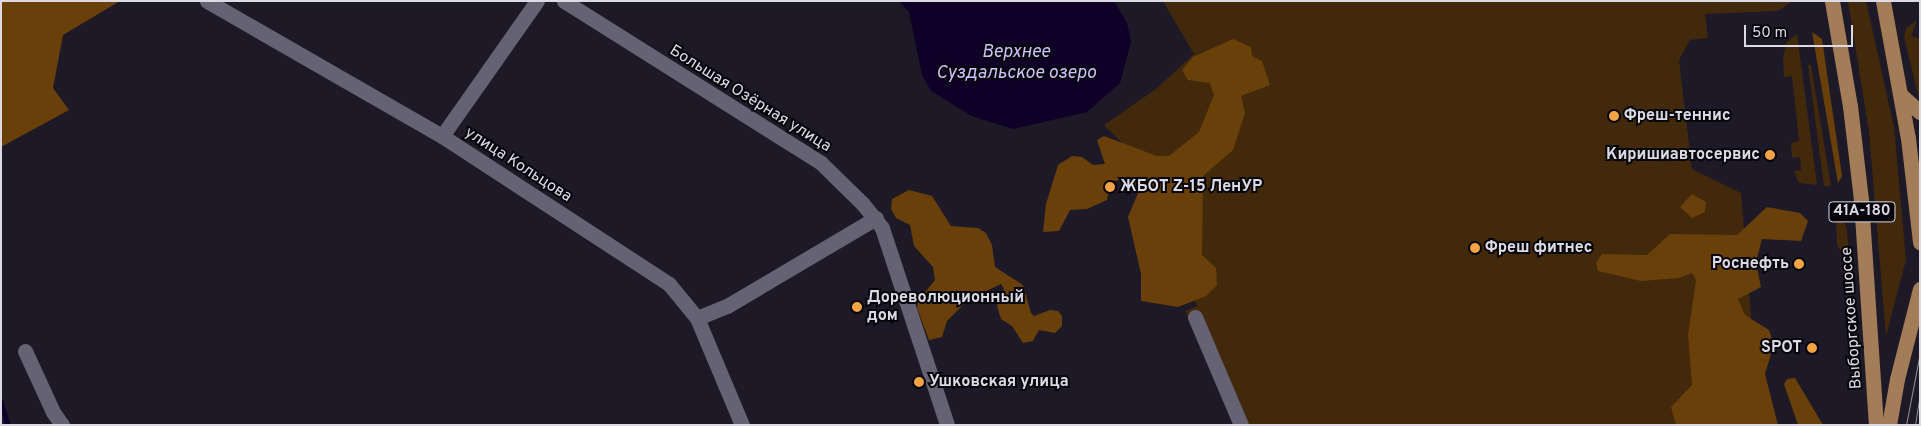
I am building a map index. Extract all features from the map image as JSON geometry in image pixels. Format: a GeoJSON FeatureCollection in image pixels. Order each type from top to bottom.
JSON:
{"type":"FeatureCollection","features":[{"type":"Feature","properties":{"kind":"main road","name":"Выборгское шоссе"},"geometry":{"type":"LineString","coordinates":[[1832,1],[1850,106],[1861,200],[1876,425]]}},
{"type":"Feature","properties":{"kind":"main road","name":"41А-180"},"geometry":{"type":"LineString","coordinates":[[1883,1],[1902,96],[1920,242]]}},
{"type":"Feature","properties":{"kind":"main road"},"geometry":{"type":"LineString","coordinates":[[1902,96],[1920,112]]}},
{"type":"Feature","properties":{"kind":"main road"},"geometry":{"type":"LineString","coordinates":[[1889,425],[1897,379],[1920,289]]}},
{"type":"Feature","properties":{"kind":"street","name":"улица Кольцова"},"geometry":{"type":"LineString","coordinates":[[207,1],[442,136],[669,284],[697,318],[742,425]]}},
{"type":"Feature","properties":{"kind":"street"},"geometry":{"type":"LineString","coordinates":[[442,136],[537,1]]}},
{"type":"Feature","properties":{"kind":"street","name":"Большая Озёрная улица"},"geometry":{"type":"LineString","coordinates":[[564,1],[821,163],[876,218],[882,228],[947,425]]}},
{"type":"Feature","properties":{"kind":"street"},"geometry":{"type":"LineString","coordinates":[[697,318],[727,306],[876,218]]}},
{"type":"Feature","properties":{"kind":"street"},"geometry":{"type":"LineString","coordinates":[[1195,317],[1241,425]]}},
{"type":"Feature","properties":{"kind":"street"},"geometry":{"type":"LineString","coordinates":[[25,351],[53,412],[62,425]]}},
{"type":"Feature","properties":{"kind":"shaded area"},"geometry":{"type":"Polygon","coordinates":[[[1,1],[120,1],[63,35],[53,88],[69,110],[1,147],[1,1]]]}},
{"type":"Feature","properties":{"kind":"shaded area","name":"Фреш фитнес"},"geometry":{"type":"Polygon","coordinates":[[[1163,1],[1793,1],[1778,11],[1705,14],[1708,38],[1690,40],[1679,60],[1692,169],[1741,193],[1752,328],[1750,425],[1235,425],[1185,311],[1197,306],[1186,281],[1168,189],[1104,125],[1156,89],[1194,54],[1163,1]]]}},
{"type":"Feature","properties":{"kind":"shaded area"},"geometry":{"type":"Polygon","coordinates":[[[1848,1],[1866,1],[1894,127],[1906,260],[1886,336],[1869,132],[1848,1]]]}},
{"type":"Feature","properties":{"kind":"shaded area"},"geometry":{"type":"Polygon","coordinates":[[[1917,20],[1911,36],[1920,39],[1920,103],[1904,37],[1906,28],[1917,20]]]}},
{"type":"Feature","properties":{"kind":"shaded area"},"geometry":{"type":"Polygon","coordinates":[[[1812,32],[1822,39],[1842,176],[1838,183],[1812,32]]]}},
{"type":"Feature","properties":{"kind":"shaded area"},"geometry":{"type":"Polygon","coordinates":[[[1797,34],[1817,185],[1799,183],[1794,171],[1801,170],[1800,157],[1792,158],[1791,143],[1799,141],[1792,76],[1784,77],[1783,59],[1786,43],[1797,34]]]}},
{"type":"Feature","properties":{"kind":"shaded area"},"geometry":{"type":"Polygon","coordinates":[[[1233,39],[1251,47],[1252,56],[1262,61],[1270,85],[1241,96],[1245,113],[1233,150],[1203,176],[1202,255],[1216,268],[1217,285],[1206,296],[1178,307],[1141,301],[1141,274],[1128,217],[1138,193],[1123,180],[1111,181],[1107,200],[1087,209],[1070,210],[1059,231],[1043,232],[1046,204],[1058,165],[1072,156],[1082,157],[1093,165],[1105,164],[1097,140],[1104,136],[1157,156],[1169,156],[1199,132],[1214,95],[1210,83],[1188,80],[1182,70],[1193,57],[1233,39]]]}},
{"type":"Feature","properties":{"kind":"shaded area"},"geometry":{"type":"Polygon","coordinates":[[[1808,65],[1811,65],[1831,186],[1824,186],[1808,65]]]}},
{"type":"Feature","properties":{"kind":"shaded area"},"geometry":{"type":"Polygon","coordinates":[[[909,190],[932,196],[951,226],[978,228],[986,233],[992,245],[995,267],[1023,285],[1031,313],[1034,316],[1050,310],[1058,311],[1062,316],[1062,326],[1055,333],[1039,330],[1033,341],[1023,343],[1012,326],[1001,319],[997,306],[1004,289],[1001,284],[969,299],[947,321],[942,337],[929,340],[917,308],[918,301],[935,280],[933,267],[914,246],[910,225],[896,218],[891,209],[892,199],[909,190]]]}},
{"type":"Feature","properties":{"kind":"shaded area"},"geometry":{"type":"Polygon","coordinates":[[[1692,194],[1706,202],[1705,212],[1692,218],[1680,207],[1692,194]]]}},
{"type":"Feature","properties":{"kind":"shaded area"},"geometry":{"type":"Polygon","coordinates":[[[1767,207],[1800,213],[1808,221],[1801,241],[1762,239],[1756,262],[1761,287],[1738,299],[1745,315],[1769,330],[1774,344],[1765,374],[1778,425],[1676,425],[1671,407],[1692,385],[1688,335],[1696,280],[1692,273],[1679,278],[1641,281],[1598,271],[1596,263],[1602,254],[1647,255],[1670,234],[1737,235],[1767,207]]]}},
{"type":"Feature","properties":{"kind":"shaded area"},"geometry":{"type":"Polygon","coordinates":[[[1836,214],[1844,220],[1847,231],[1851,275],[1843,282],[1842,253],[1837,245],[1836,214]]]}},
{"type":"Feature","properties":{"kind":"shaded area"},"geometry":{"type":"Polygon","coordinates":[[[1795,378],[1823,425],[1798,425],[1784,384],[1787,379],[1795,378]]]}},
{"type":"Feature","properties":{"kind":"water","name":"Верхнее Суздальское озеро"},"geometry":{"type":"Polygon","coordinates":[[[899,1],[1114,1],[1127,23],[1131,42],[1120,83],[1087,112],[1013,129],[972,116],[931,91],[922,75],[909,12],[899,1]]]}},
{"type":"Feature","properties":{"kind":"waterway"},"geometry":{"type":"LineString","coordinates":[[1,401],[8,425]]}},
{"type":"Feature","properties":{"kind":"tram line"},"geometry":{"type":"LineString","coordinates":[[1906,425],[1920,352]]}},
{"type":"Feature","properties":{"kind":"tram line"},"geometry":{"type":"LineString","coordinates":[[1915,425],[1920,392]]}},
{"type":"Feature","properties":{"kind":"place","name":"Фреш-теннис"},"geometry":{"type":"Point","coordinates":[1614,116]}},
{"type":"Feature","properties":{"kind":"place","name":"Киришиавтосервис"},"geometry":{"type":"Point","coordinates":[1770,155]}},
{"type":"Feature","properties":{"kind":"place","name":"ЖБОТ Z-15 ЛенУР"},"geometry":{"type":"Point","coordinates":[1110,187]}},
{"type":"Feature","properties":{"kind":"place","name":"Фреш фитнес"},"geometry":{"type":"Point","coordinates":[1475,248]}},
{"type":"Feature","properties":{"kind":"place","name":"Роснефть"},"geometry":{"type":"Point","coordinates":[1799,264]}},
{"type":"Feature","properties":{"kind":"place","name":"Дореволюционный дом"},"geometry":{"type":"Point","coordinates":[857,307]}},
{"type":"Feature","properties":{"kind":"place","name":"SPOT"},"geometry":{"type":"Point","coordinates":[1812,348]}},
{"type":"Feature","properties":{"kind":"place","name":"Ушковская улица"},"geometry":{"type":"Point","coordinates":[919,382]}}]}
